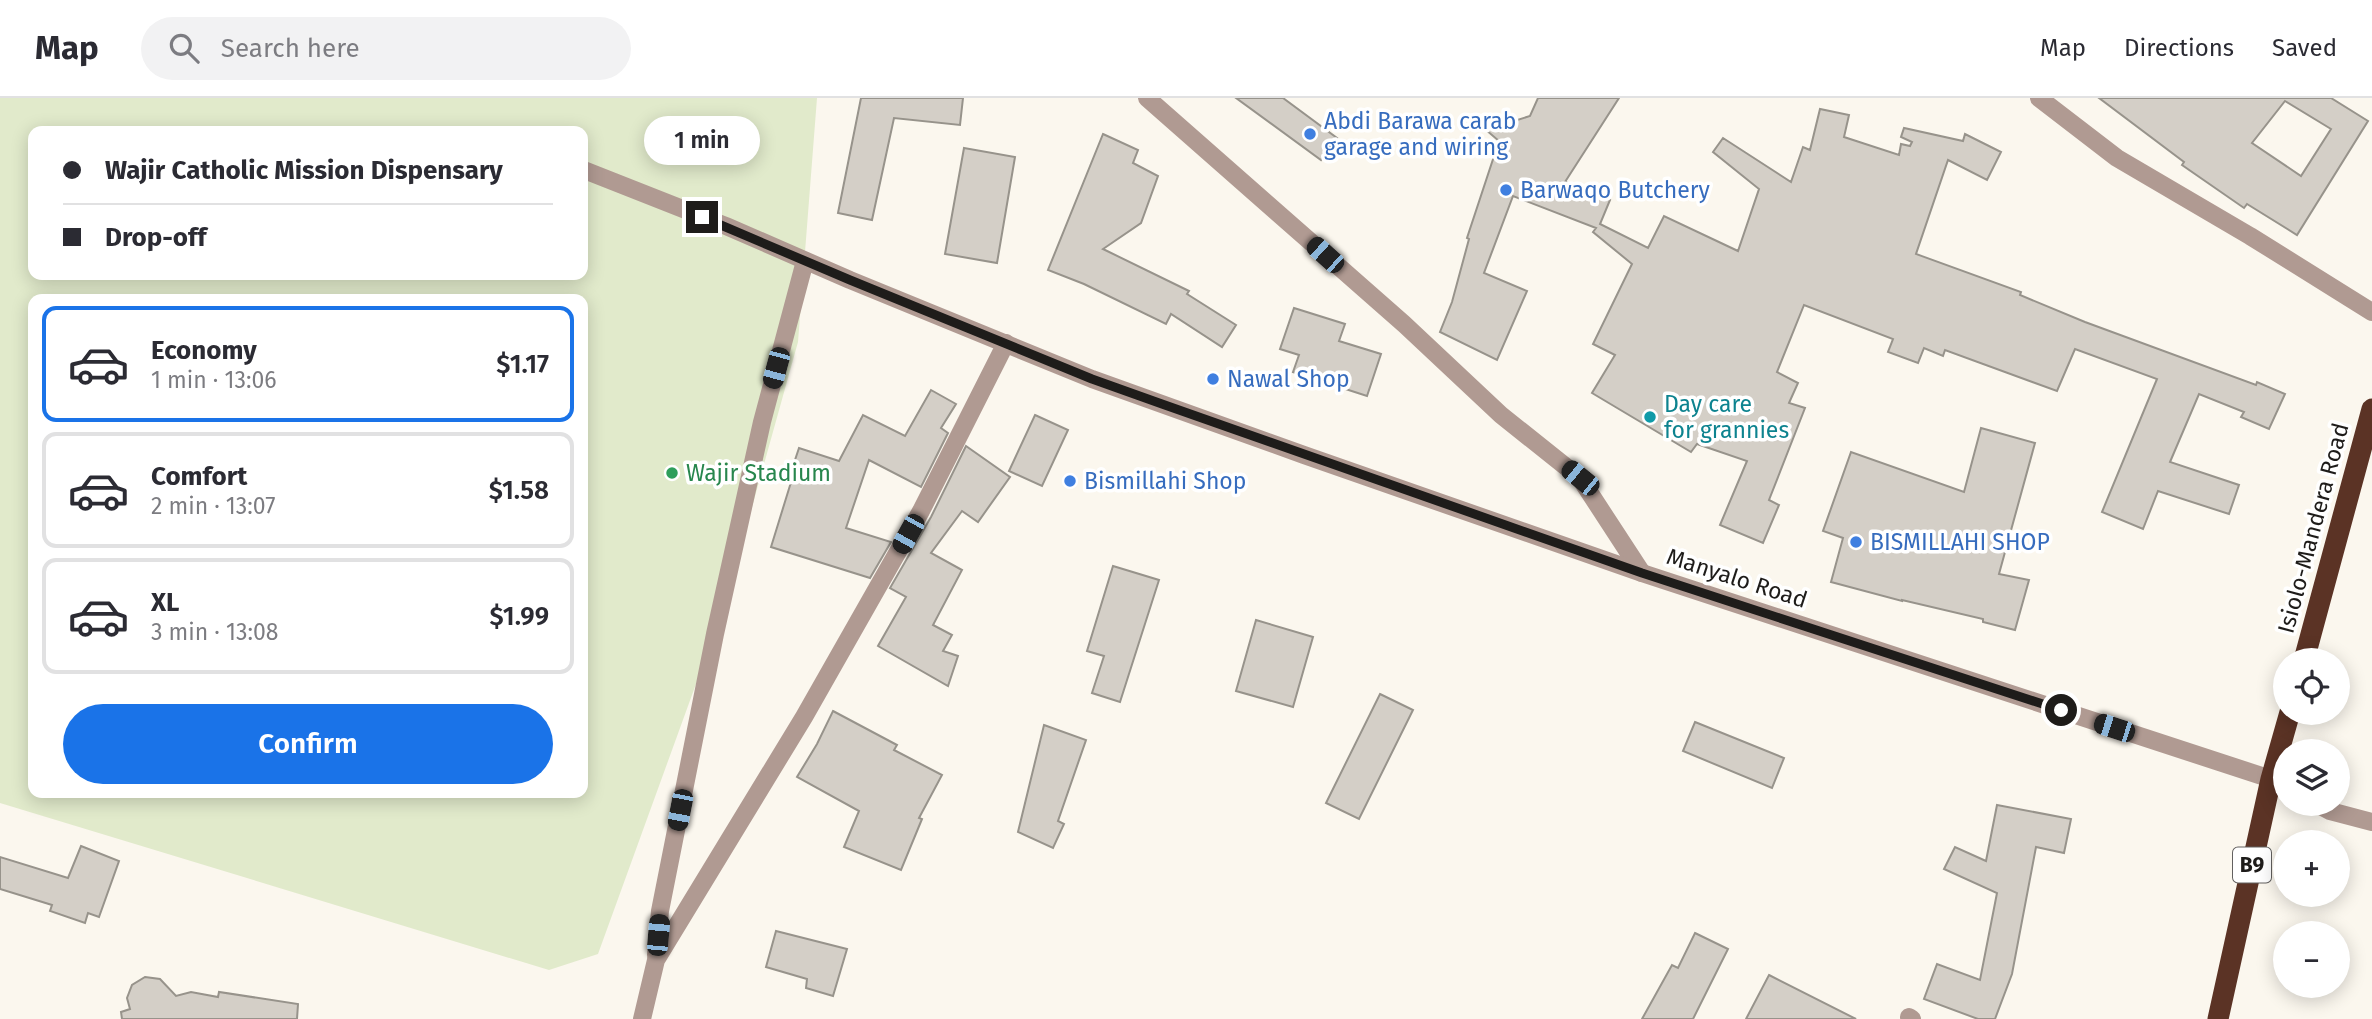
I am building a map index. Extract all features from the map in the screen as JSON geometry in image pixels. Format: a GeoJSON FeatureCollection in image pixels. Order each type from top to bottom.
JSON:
{"type":"FeatureCollection","features":[{"type":"Feature","properties":{"kind":"highway","name":"Isiolo-Mandera Road"},"geometry":{"type":"LineString","coordinates":[[2307,648],[2372,409]]}},
{"type":"Feature","properties":{"kind":"highway","name":"B9"},"geometry":{"type":"LineString","coordinates":[[2218,1019],[2273,803]]}},
{"type":"Feature","properties":{"kind":"street","name":"Manyalo Road"},"geometry":{"type":"LineString","coordinates":[[1147,98],[1404,324],[1501,415],[1580,478],[1642,573],[2273,781]]}},
{"type":"Feature","properties":{"kind":"street"},"geometry":{"type":"LineString","coordinates":[[2039,98],[2117,158],[2372,312]]}},
{"type":"Feature","properties":{"kind":"street"},"geometry":{"type":"LineString","coordinates":[[588,172],[726,226],[1092,379],[1642,573]]}},
{"type":"Feature","properties":{"kind":"street"},"geometry":{"type":"LineString","coordinates":[[642,1019],[656,960],[660,911],[715,634],[762,422],[806,261]]}},
{"type":"Feature","properties":{"kind":"street"},"geometry":{"type":"LineString","coordinates":[[656,960],[804,717],[921,511],[1006,343]]}},
{"type":"Feature","properties":{"kind":"street"},"geometry":{"type":"LineString","coordinates":[[2349,816],[2372,822]]}},
{"type":"Feature","properties":{"kind":"green space","name":"Wajir Stadium"},"geometry":{"type":"Polygon","coordinates":[[[0,98],[817,98],[798,342],[725,604],[598,954],[549,970],[0,803],[0,98]]]}},
{"type":"Feature","properties":{"kind":"building"},"geometry":{"type":"Polygon","coordinates":[[[861,98],[963,98],[960,125],[894,118],[872,220],[838,213],[861,98]]]}},
{"type":"Feature","properties":{"kind":"building"},"geometry":{"type":"Polygon","coordinates":[[[1236,98],[1283,98],[1337,138],[1321,160],[1236,98]]]}},
{"type":"Feature","properties":{"kind":"building"},"geometry":{"type":"Polygon","coordinates":[[[1538,98],[1619,98],[1565,182],[1610,200],[1600,224],[1648,248],[1664,216],[1738,251],[1759,189],[1713,152],[1723,138],[1791,182],[1803,147],[1810,150],[1820,109],[1849,115],[1844,137],[1899,155],[1901,144],[1910,146],[1912,142],[1901,137],[1904,128],[1963,141],[1965,134],[2001,152],[1987,180],[1948,160],[1916,254],[2021,292],[2020,295],[2085,322],[2285,394],[2269,429],[2241,417],[2244,412],[2199,394],[2170,462],[2239,485],[2229,514],[2158,491],[2143,529],[2102,512],[2157,379],[2075,349],[2057,391],[1945,350],[1943,356],[1924,348],[1918,363],[1888,352],[1893,339],[1804,305],[1777,372],[1798,383],[1789,403],[1805,408],[1769,500],[1779,505],[1763,543],[1720,525],[1747,461],[1697,444],[1691,452],[1592,393],[1615,355],[1593,344],[1632,264],[1593,232],[1596,228],[1513,196],[1484,273],[1527,291],[1497,360],[1440,332],[1452,302],[1469,239],[1467,238],[1499,141],[1486,130],[1530,116],[1538,98]]]}},
{"type":"Feature","properties":{"kind":"building"},"geometry":{"type":"Polygon","coordinates":[[[2099,98],[2331,98],[2368,121],[2297,235],[2247,204],[2244,208],[2182,165],[2184,162],[2099,98]],[[2285,101],[2252,143],[2301,176],[2331,129],[2285,101]]]}},
{"type":"Feature","properties":{"kind":"building"},"geometry":{"type":"Polygon","coordinates":[[[1103,134],[1138,150],[1133,163],[1158,176],[1141,223],[1103,249],[1189,291],[1187,294],[1236,325],[1222,347],[1171,314],[1166,324],[1084,284],[1048,270],[1103,134]]]}},
{"type":"Feature","properties":{"kind":"building"},"geometry":{"type":"Polygon","coordinates":[[[964,148],[1015,157],[997,263],[945,254],[964,148]]]}},
{"type":"Feature","properties":{"kind":"building"},"geometry":{"type":"Polygon","coordinates":[[[1294,308],[1345,324],[1339,341],[1381,354],[1367,396],[1293,372],[1299,355],[1280,349],[1294,308]]]}},
{"type":"Feature","properties":{"kind":"building"},"geometry":{"type":"Polygon","coordinates":[[[931,390],[956,404],[941,428],[948,433],[921,487],[869,460],[846,528],[891,542],[870,578],[771,547],[799,448],[839,461],[863,415],[905,436],[931,390]]]}},
{"type":"Feature","properties":{"kind":"building"},"geometry":{"type":"Polygon","coordinates":[[[1035,415],[1068,430],[1042,486],[1009,471],[1035,415]]]}},
{"type":"Feature","properties":{"kind":"building"},"geometry":{"type":"Polygon","coordinates":[[[1981,428],[2035,443],[1999,574],[2029,580],[2015,630],[1983,622],[1983,619],[1831,582],[1843,538],[1823,531],[1851,452],[1964,492],[1981,428]]]}},
{"type":"Feature","properties":{"kind":"building"},"geometry":{"type":"Polygon","coordinates":[[[966,446],[1010,477],[978,522],[962,511],[931,553],[962,570],[933,625],[952,635],[943,651],[958,656],[948,686],[878,646],[906,597],[890,588],[931,517],[966,446]]]}},
{"type":"Feature","properties":{"kind":"building"},"geometry":{"type":"Polygon","coordinates":[[[1113,566],[1159,580],[1120,702],[1092,693],[1104,656],[1087,651],[1113,566]]]}},
{"type":"Feature","properties":{"kind":"building"},"geometry":{"type":"Polygon","coordinates":[[[1256,620],[1313,637],[1293,707],[1236,691],[1256,620]]]}},
{"type":"Feature","properties":{"kind":"building"},"geometry":{"type":"Polygon","coordinates":[[[1380,694],[1413,710],[1359,819],[1326,803],[1380,694]]]}},
{"type":"Feature","properties":{"kind":"building"},"geometry":{"type":"Polygon","coordinates":[[[833,711],[897,745],[894,750],[942,775],[919,818],[922,819],[901,870],[844,847],[859,811],[797,777],[833,711]]]}},
{"type":"Feature","properties":{"kind":"building"},"geometry":{"type":"Polygon","coordinates":[[[1695,722],[1784,758],[1772,788],[1683,751],[1695,722]]]}},
{"type":"Feature","properties":{"kind":"building"},"geometry":{"type":"Polygon","coordinates":[[[1044,725],[1086,740],[1058,821],[1064,824],[1053,848],[1018,832],[1044,725]]]}},
{"type":"Feature","properties":{"kind":"building"},"geometry":{"type":"Polygon","coordinates":[[[1997,805],[2071,819],[2064,853],[2036,847],[2012,974],[1995,1019],[1978,1019],[1924,999],[1937,964],[1980,980],[1997,893],[1944,869],[1955,847],[1986,861],[1997,805]]]}},
{"type":"Feature","properties":{"kind":"building"},"geometry":{"type":"Polygon","coordinates":[[[81,846],[119,861],[99,917],[88,913],[85,923],[50,911],[52,905],[0,889],[0,857],[68,878],[81,846]]]}},
{"type":"Feature","properties":{"kind":"building"},"geometry":{"type":"Polygon","coordinates":[[[776,931],[847,949],[833,996],[806,988],[807,979],[766,967],[776,931]]]}},
{"type":"Feature","properties":{"kind":"building"},"geometry":{"type":"Polygon","coordinates":[[[1695,933],[1728,949],[1693,1019],[1642,1019],[1672,965],[1678,968],[1695,933]]]}},
{"type":"Feature","properties":{"kind":"building"},"geometry":{"type":"Polygon","coordinates":[[[1769,975],[1856,1019],[1746,1019],[1769,975]]]}},
{"type":"Feature","properties":{"kind":"building"},"geometry":{"type":"Polygon","coordinates":[[[145,977],[160,979],[176,996],[191,992],[218,997],[219,992],[298,1004],[297,1019],[122,1019],[121,1012],[130,1009],[127,998],[132,985],[145,977]]]}},
{"type":"Feature","properties":{"kind":"place","name":"Abdi Barawa carab garage and wiring"},"geometry":{"type":"Point","coordinates":[1310,134]}},
{"type":"Feature","properties":{"kind":"place","name":"Barwaqo Butchery"},"geometry":{"type":"Point","coordinates":[1506,190]}},
{"type":"Feature","properties":{"kind":"place","name":"Nawal Shop"},"geometry":{"type":"Point","coordinates":[1213,379]}},
{"type":"Feature","properties":{"kind":"place","name":"Day care for grannies"},"geometry":{"type":"Point","coordinates":[1650,417]}},
{"type":"Feature","properties":{"kind":"place","name":"Wajir Stadium"},"geometry":{"type":"Point","coordinates":[672,473]}},
{"type":"Feature","properties":{"kind":"place","name":"Bismillahi Shop"},"geometry":{"type":"Point","coordinates":[1070,481]}},
{"type":"Feature","properties":{"kind":"place","name":"BISMILLAHI SHOP"},"geometry":{"type":"Point","coordinates":[1856,542]}},
{"type":"Feature","properties":{"kind":"route"},"geometry":{"type":"LineString","coordinates":[[702,217],[1092,379],[1304,456],[1642,573],[2061,710]]}}]}
